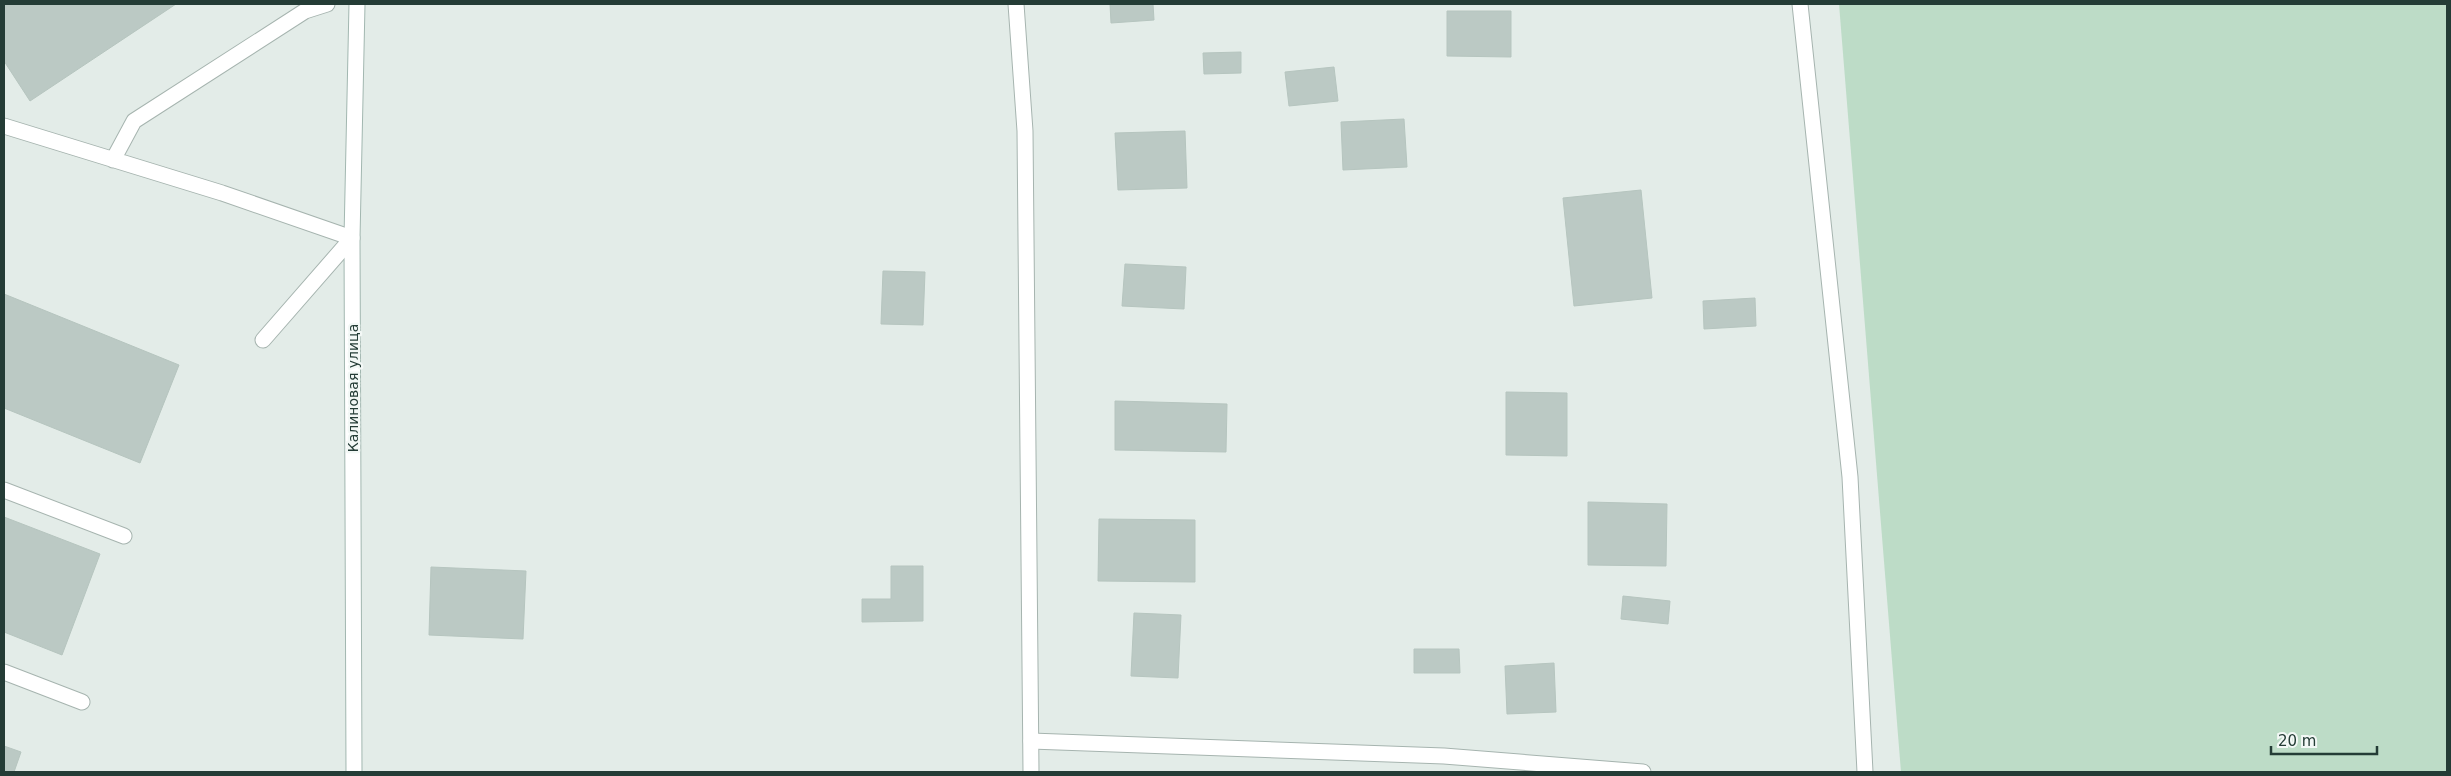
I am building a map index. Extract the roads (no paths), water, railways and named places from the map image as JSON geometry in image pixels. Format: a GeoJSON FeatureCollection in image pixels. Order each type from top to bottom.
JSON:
{"type":"FeatureCollection","features":[{"type":"Feature","properties":{"kind":"street"},"geometry":{"type":"LineString","coordinates":[[113,160],[134,122],[304,11],[327,4]]}},
{"type":"Feature","properties":{"kind":"street","name":"Калиновая улица"},"geometry":{"type":"LineString","coordinates":[[354,772],[352,238],[357,4]]}},
{"type":"Feature","properties":{"kind":"street"},"geometry":{"type":"LineString","coordinates":[[1016,4],[1025,131],[1031,772]]}},
{"type":"Feature","properties":{"kind":"street"},"geometry":{"type":"LineString","coordinates":[[1800,4],[1850,477],[1865,772]]}},
{"type":"Feature","properties":{"kind":"street"},"geometry":{"type":"LineString","coordinates":[[4,126],[222,193],[352,238],[263,340]]}},
{"type":"Feature","properties":{"kind":"street"},"geometry":{"type":"LineString","coordinates":[[4,490],[124,536]]}},
{"type":"Feature","properties":{"kind":"street"},"geometry":{"type":"LineString","coordinates":[[4,672],[82,702]]}},
{"type":"Feature","properties":{"kind":"street"},"geometry":{"type":"LineString","coordinates":[[1031,741],[1444,756],[1643,772]]}}]}
